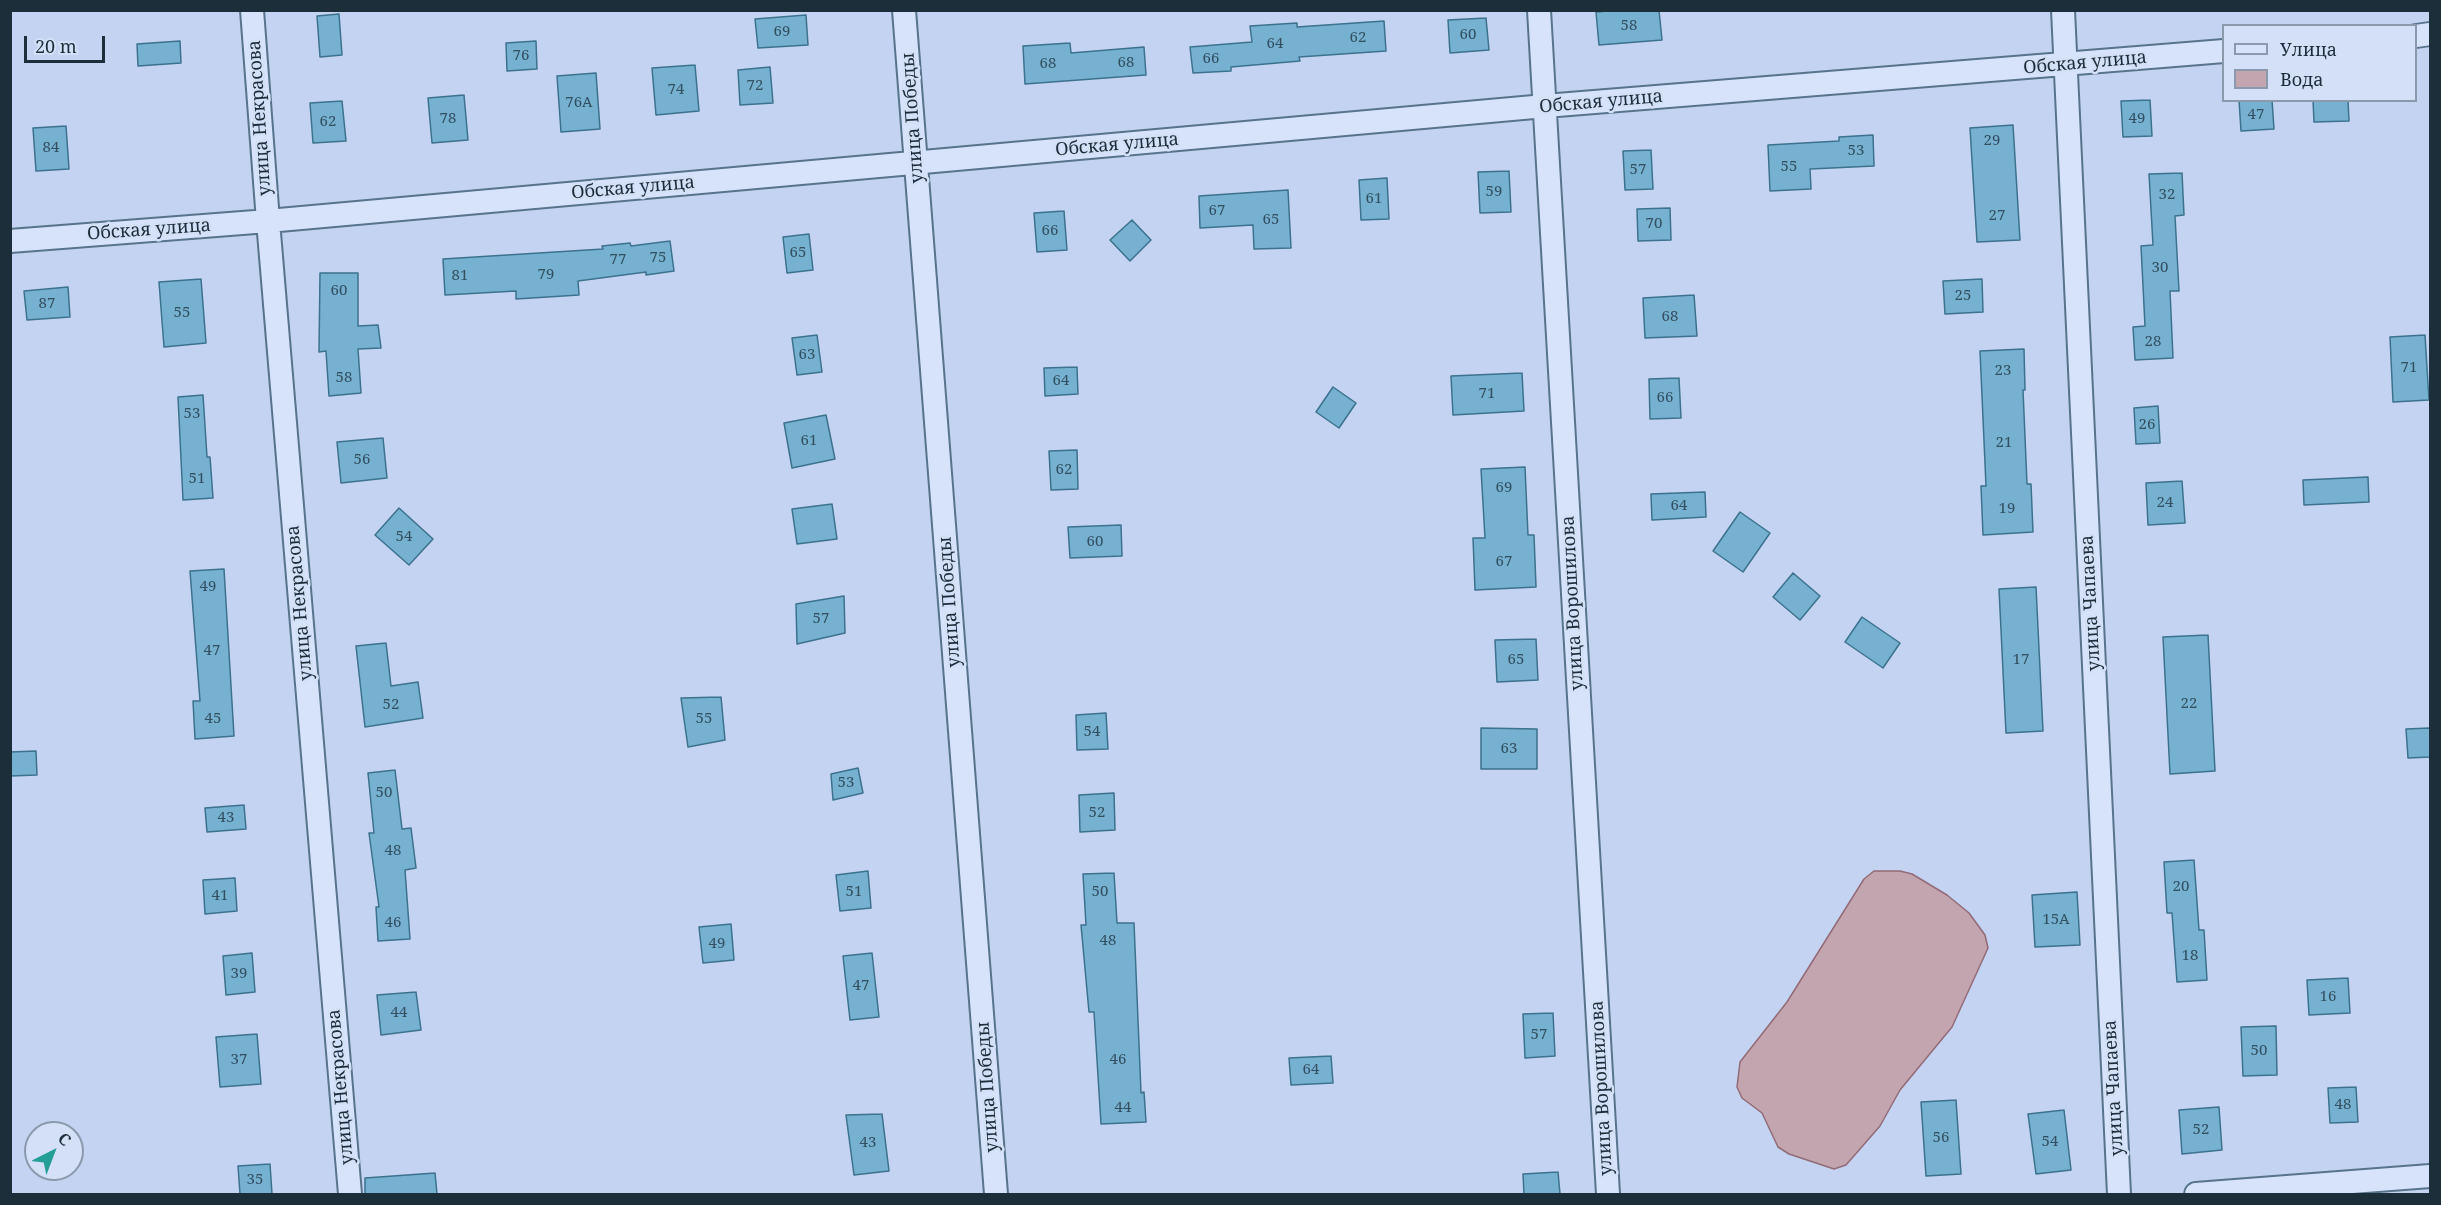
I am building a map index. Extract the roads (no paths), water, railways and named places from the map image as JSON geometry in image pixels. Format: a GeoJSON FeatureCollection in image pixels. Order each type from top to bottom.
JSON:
{"type":"FeatureCollection","features":[{"type":"Feature","properties":{"kind":"street","name":"улица Некрасова"},"geometry":{"type":"LineString","coordinates":[[252,10],[350,1194]]}},
{"type":"Feature","properties":{"kind":"street","name":"улица Победы"},"geometry":{"type":"LineString","coordinates":[[904,10],[996,1194]]}},
{"type":"Feature","properties":{"kind":"street","name":"улица Ворошилова"},"geometry":{"type":"LineString","coordinates":[[1539,10],[1608,1194]]}},
{"type":"Feature","properties":{"kind":"street","name":"улица Чапаева"},"geometry":{"type":"LineString","coordinates":[[2063,10],[2119,1194]]}},
{"type":"Feature","properties":{"kind":"street","name":"Обская улица"},"geometry":{"type":"LineString","coordinates":[[10,241],[268,221],[1545,106],[2222,51]]}},
{"type":"Feature","properties":{"kind":"street"},"geometry":{"type":"LineString","coordinates":[[2196,1194],[2430,1176]]}},
{"type":"Feature","properties":{"kind":"water"},"geometry":{"type":"Polygon","coordinates":[[[1874,871],[1900,871],[1912,874],[1947,895],[1969,913],[1985,935],[1988,948],[1952,1027],[1900,1090],[1880,1126],[1846,1165],[1834,1169],[1789,1154],[1778,1147],[1762,1113],[1742,1098],[1737,1087],[1740,1062],[1787,1002],[1864,879],[1874,871]]]}}]}
